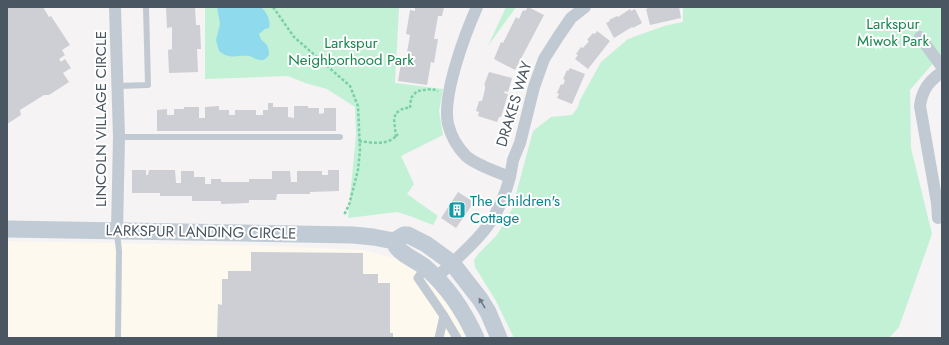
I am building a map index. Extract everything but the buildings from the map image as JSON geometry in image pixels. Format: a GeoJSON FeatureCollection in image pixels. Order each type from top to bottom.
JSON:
{"type":"FeatureCollection","features":[{"type":"Feature","properties":{"kind":"main road","name":"LARKSPUR LANDING CIRCLE"},"geometry":{"type":"LineString","coordinates":[[7,229],[353,235],[373,236],[394,241],[404,235],[408,235],[426,244],[452,263],[480,299],[488,312],[499,338]]}},
{"type":"Feature","properties":{"kind":"main road"},"geometry":{"type":"LineString","coordinates":[[394,241],[400,251],[425,267],[429,276],[452,294],[459,304],[476,338]]}},
{"type":"Feature","properties":{"kind":"street","name":"LINCOLN VILLAGE CIRCLE"},"geometry":{"type":"LineString","coordinates":[[116,7],[119,137],[117,231]]}},
{"type":"Feature","properties":{"kind":"street"},"geometry":{"type":"LineString","coordinates":[[457,338],[418,278],[429,276],[452,263],[478,238],[493,220],[503,201],[510,178],[466,157],[453,139],[448,123],[447,110],[451,85],[468,26],[477,7]]}},
{"type":"Feature","properties":{"kind":"street","name":"DRAKES WAY"},"geometry":{"type":"LineString","coordinates":[[510,178],[513,160],[520,143],[534,87],[544,59],[571,18],[585,7]]}},
{"type":"Feature","properties":{"kind":"street"},"geometry":{"type":"LineString","coordinates":[[920,37],[942,67]]}},
{"type":"Feature","properties":{"kind":"street"},"geometry":{"type":"LineString","coordinates":[[938,218],[937,203],[920,106],[923,92],[927,86],[942,72]]}},
{"type":"Feature","properties":{"kind":"street"},"geometry":{"type":"LineString","coordinates":[[439,338],[444,316]]}},
{"type":"Feature","properties":{"kind":"lane"},"geometry":{"type":"LineString","coordinates":[[118,86],[148,85],[146,7]]}},
{"type":"Feature","properties":{"kind":"lane"},"geometry":{"type":"LineString","coordinates":[[119,137],[340,137]]}},
{"type":"Feature","properties":{"kind":"lane"},"geometry":{"type":"LineString","coordinates":[[117,231],[119,251],[118,338]]}},
{"type":"Feature","properties":{"kind":"path"},"geometry":{"type":"LineString","coordinates":[[273,7],[294,37],[350,86],[358,106],[358,170],[349,205],[344,215]]}},
{"type":"Feature","properties":{"kind":"path"},"geometry":{"type":"LineString","coordinates":[[359,141],[375,144],[393,140],[397,135],[394,119],[396,113],[404,108],[410,108],[411,98],[417,91],[432,89],[438,90],[440,94],[449,96]]}},
{"type":"Feature","properties":{"kind":"shaded area"},"geometry":{"type":"Polygon","coordinates":[[[7,241],[272,246],[363,250],[402,260],[426,275],[451,307],[467,338],[7,338],[7,241]]]}},
{"type":"Feature","properties":{"kind":"green space","name":"Larkspur Neighborhood Park"},"geometry":{"type":"Polygon","coordinates":[[[205,7],[399,7],[395,83],[443,89],[439,111],[443,135],[401,156],[414,184],[407,194],[438,216],[433,225],[397,212],[348,218],[356,136],[355,107],[327,89],[305,83],[288,76],[205,79],[205,7]]]}},
{"type":"Feature","properties":{"kind":"green space"},"geometry":{"type":"Polygon","coordinates":[[[506,7],[516,7],[488,46],[506,7]]]}},
{"type":"Feature","properties":{"kind":"green space","name":"Larkspur Miwok Park"},"geometry":{"type":"Polygon","coordinates":[[[683,7],[942,7],[942,53],[910,90],[911,148],[932,234],[899,327],[889,338],[514,338],[496,301],[475,267],[474,260],[497,235],[512,209],[533,131],[551,117],[572,115],[578,107],[580,100],[601,62],[628,39],[664,26],[683,22],[683,7]]]}},
{"type":"Feature","properties":{"kind":"water"},"geometry":{"type":"Polygon","coordinates":[[[217,7],[261,7],[269,19],[269,28],[265,29],[259,34],[260,38],[267,44],[269,50],[269,55],[266,59],[258,60],[249,56],[230,56],[219,51],[216,40],[220,24],[217,7]]]}},
{"type":"Feature","properties":{"kind":"place","name":"The Children's Cottage"},"geometry":{"type":"Point","coordinates":[457,210]}}]}
